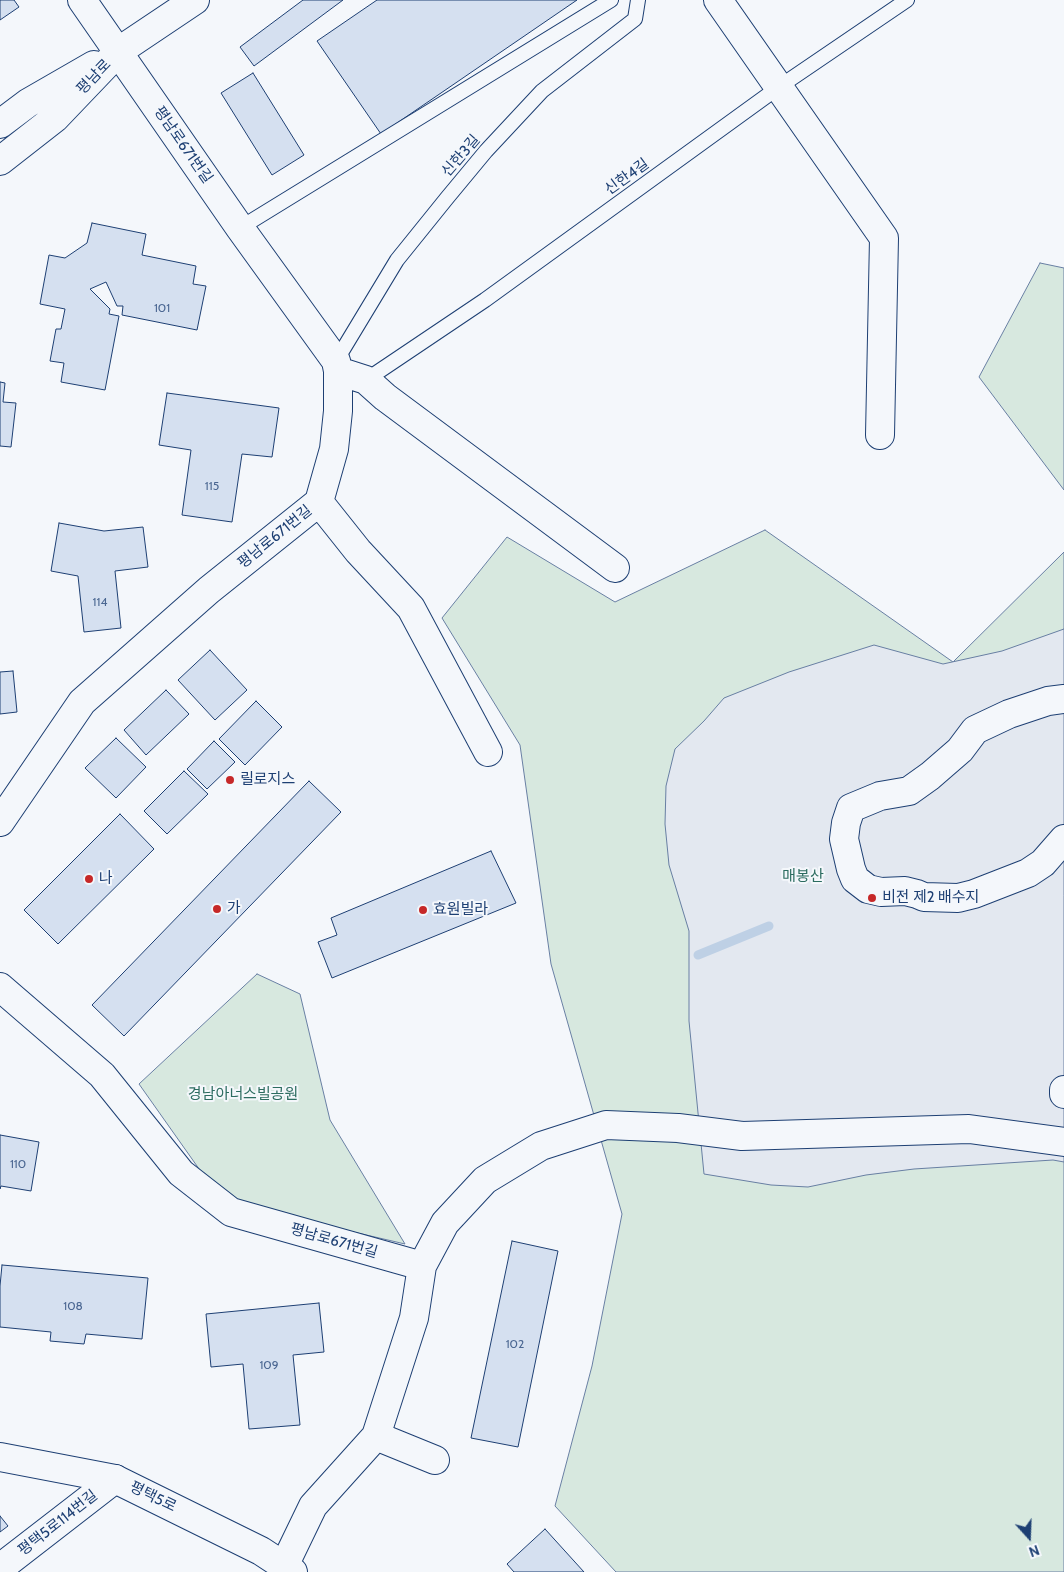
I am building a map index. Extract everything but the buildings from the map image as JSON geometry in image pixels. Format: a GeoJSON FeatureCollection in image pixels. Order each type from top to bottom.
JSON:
{"type":"FeatureCollection","features":[{"type":"Feature","properties":{"kind":"street","name":"평남로671번길"},"geometry":{"type":"LineString","coordinates":[[0,822],[82,702],[208,590],[319,502],[334,449],[338,411],[337,366],[82,0]]}},
{"type":"Feature","properties":{"kind":"street","name":"평남로"},"geometry":{"type":"LineString","coordinates":[[0,161],[55,118],[119,51],[195,0]]}},
{"type":"Feature","properties":{"kind":"street"},"geometry":{"type":"LineString","coordinates":[[718,0],[884,238],[880,435]]}},
{"type":"Feature","properties":{"kind":"street"},"geometry":{"type":"LineString","coordinates":[[0,124],[28,103],[119,51]]}},
{"type":"Feature","properties":{"kind":"street"},"geometry":{"type":"LineString","coordinates":[[337,366],[366,380],[385,397],[615,568]]}},
{"type":"Feature","properties":{"kind":"street"},"geometry":{"type":"LineString","coordinates":[[319,502],[358,551],[411,608],[488,752]]}},
{"type":"Feature","properties":{"kind":"street"},"geometry":{"type":"LineString","coordinates":[[1064,699],[1048,701],[1009,714],[975,730],[960,750],[909,791],[880,796],[851,808],[844,839],[855,879],[868,888],[881,892],[905,891],[924,897],[958,898],[1028,873],[1043,864],[1064,839]]}},
{"type":"Feature","properties":{"kind":"street","name":"평남로671번길"},"geometry":{"type":"LineString","coordinates":[[0,987],[102,1075],[181,1173],[231,1212],[422,1266]]}},
{"type":"Feature","properties":{"kind":"street"},"geometry":{"type":"LineString","coordinates":[[288,1569],[313,1506],[376,1436],[414,1318],[422,1266],[445,1223],[485,1180],[541,1146],[606,1125],[678,1128],[742,1136],[970,1129],[1064,1142]]}},
{"type":"Feature","properties":{"kind":"street"},"geometry":{"type":"LineString","coordinates":[[376,1436],[435,1460]]}},
{"type":"Feature","properties":{"kind":"street","name":"평택5로"},"geometry":{"type":"LineString","coordinates":[[0,1457],[115,1479],[261,1551],[288,1569]]}},
{"type":"Feature","properties":{"kind":"street","name":"평택5로114번길"},"geometry":{"type":"LineString","coordinates":[[0,1568],[115,1479]]}},
{"type":"Feature","properties":{"kind":"lane"},"geometry":{"type":"LineString","coordinates":[[240,228],[611,0]]}},
{"type":"Feature","properties":{"kind":"lane","name":"신한3길"},"geometry":{"type":"LineString","coordinates":[[337,366],[397,260],[452,191],[486,151],[542,92],[635,19],[638,0]]}},
{"type":"Feature","properties":{"kind":"lane","name":"신한4길"},"geometry":{"type":"LineString","coordinates":[[366,380],[485,300],[780,87],[907,0]]}},
{"type":"Feature","properties":{"kind":"green space"},"geometry":{"type":"Polygon","coordinates":[[[1040,263],[1064,268],[1064,490],[979,377],[1040,263]]]}},
{"type":"Feature","properties":{"kind":"green space","name":"매봉산"},"geometry":{"type":"Polygon","coordinates":[[[765,530],[953,662],[1064,552],[1064,1572],[616,1572],[555,1506],[592,1366],[622,1214],[551,964],[520,745],[442,618],[507,537],[615,602],[765,530]]]}},
{"type":"Feature","properties":{"kind":"green space","name":"경남아너스빌공원"},"geometry":{"type":"Polygon","coordinates":[[[257,974],[300,994],[330,1120],[405,1244],[233,1204],[209,1183],[139,1084],[257,974]]]}},
{"type":"Feature","properties":{"kind":"shaded area","name":"비전 제2 배수지"},"geometry":{"type":"Polygon","coordinates":[[[1064,629],[1064,1162],[1053,1160],[914,1169],[866,1175],[808,1187],[771,1185],[704,1174],[689,1021],[689,931],[669,865],[665,824],[666,786],[675,749],[704,721],[724,698],[789,672],[874,645],[943,664],[1002,651],[1064,629]]]}},
{"type":"Feature","properties":{"kind":"waterway"},"geometry":{"type":"LineString","coordinates":[[698,955],[769,926]]}},
{"type":"Feature","properties":{"kind":"place","name":"릴로지스"},"geometry":{"type":"Point","coordinates":[230,780]}},
{"type":"Feature","properties":{"kind":"place","name":"나"},"geometry":{"type":"Point","coordinates":[89,879]}},
{"type":"Feature","properties":{"kind":"place","name":"비전 제2 배수지"},"geometry":{"type":"Point","coordinates":[872,898]}},
{"type":"Feature","properties":{"kind":"place","name":"가"},"geometry":{"type":"Point","coordinates":[217,909]}},
{"type":"Feature","properties":{"kind":"place","name":"효원빌라"},"geometry":{"type":"Point","coordinates":[423,910]}}]}
